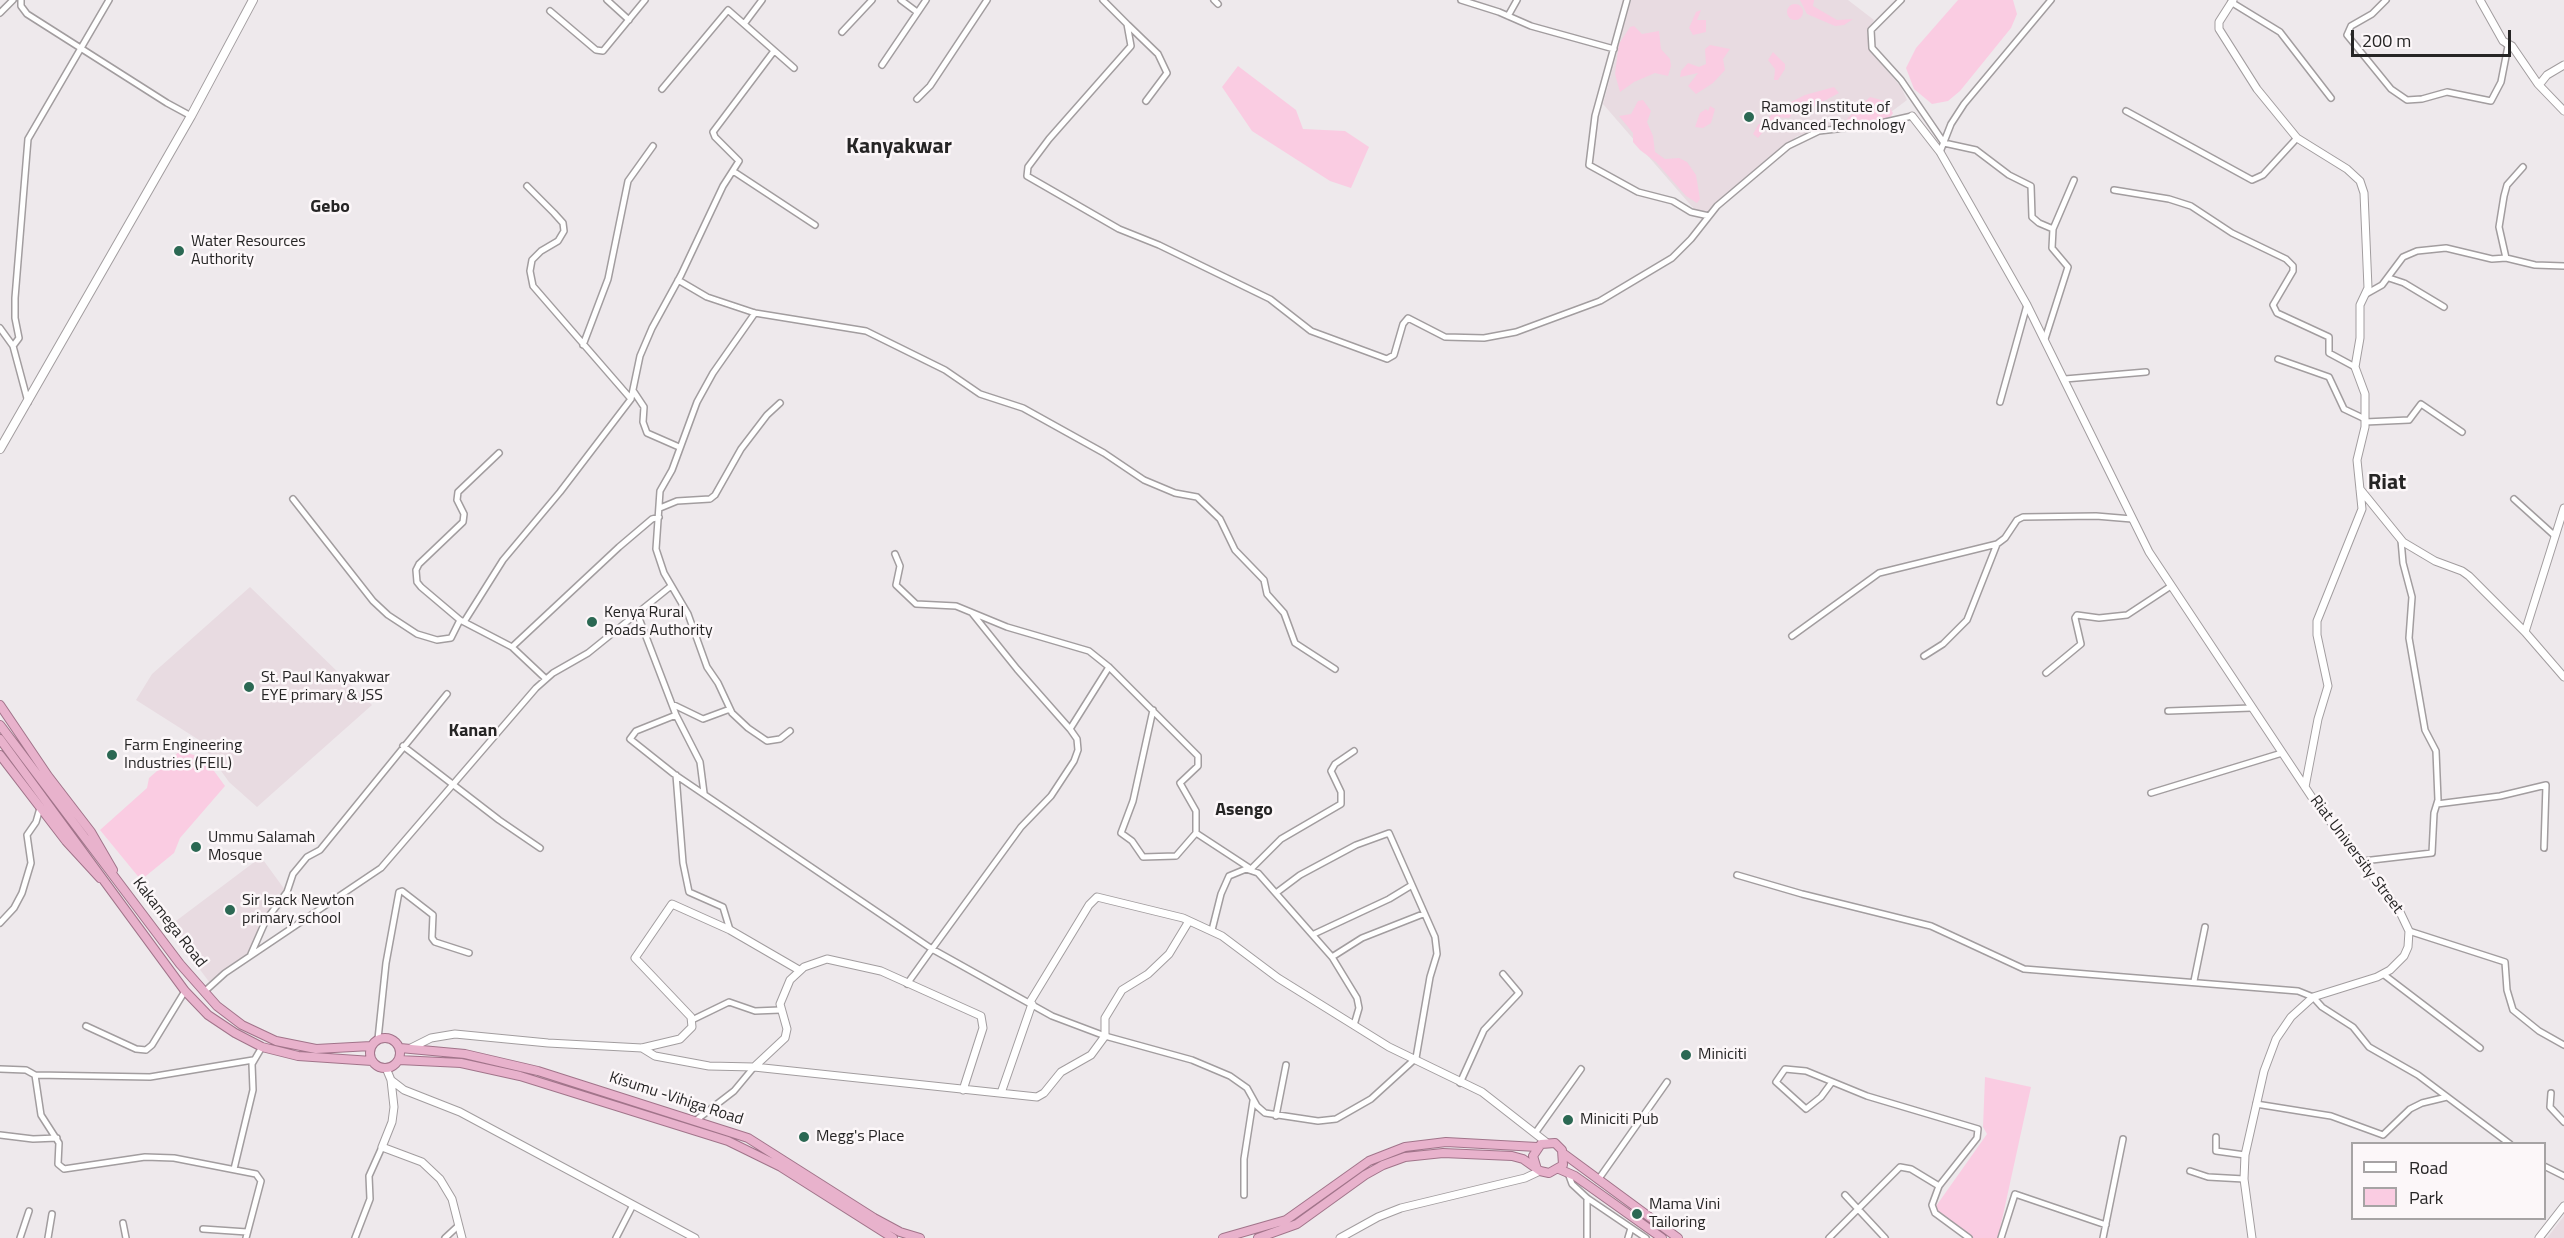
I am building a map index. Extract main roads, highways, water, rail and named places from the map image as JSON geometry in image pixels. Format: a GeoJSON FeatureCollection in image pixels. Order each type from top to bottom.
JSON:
{"type":"FeatureCollection","features":[{"type":"Feature","properties":{"kind":"highway"},"geometry":{"type":"LineString","coordinates":[[0,705],[48,776],[102,847],[113,866],[111,879]]}},
{"type":"Feature","properties":{"kind":"highway","name":"Kakamega Road"},"geometry":{"type":"LineString","coordinates":[[0,725],[111,879],[217,1006],[242,1024],[276,1041],[316,1049],[371,1046]]}},
{"type":"Feature","properties":{"kind":"highway"},"geometry":{"type":"LineString","coordinates":[[0,739],[111,879],[185,990],[225,1027],[262,1047],[298,1056],[372,1061],[386,1068],[399,1060],[400,1048],[392,1038],[378,1039],[371,1046],[372,1061]]}},
{"type":"Feature","properties":{"kind":"highway"},"geometry":{"type":"LineString","coordinates":[[0,755],[86,865],[111,879]]}},
{"type":"Feature","properties":{"kind":"highway","name":"Kisumu -Vihiga Road"},"geometry":{"type":"LineString","coordinates":[[400,1048],[465,1054],[538,1071],[748,1138],[874,1218],[900,1232],[920,1238]]}},
{"type":"Feature","properties":{"kind":"highway","name":"Kisumu -Vihiga Road"},"geometry":{"type":"LineString","coordinates":[[399,1060],[461,1063],[520,1076],[728,1141],[781,1167],[893,1238]]}},
{"type":"Feature","properties":{"kind":"highway"},"geometry":{"type":"LineString","coordinates":[[1223,1238],[1286,1220],[1369,1161],[1404,1147],[1446,1142],[1555,1143],[1564,1154],[1678,1238]]}},
{"type":"Feature","properties":{"kind":"highway"},"geometry":{"type":"LineString","coordinates":[[1538,1168],[1533,1156],[1542,1144]]}},
{"type":"Feature","properties":{"kind":"highway"},"geometry":{"type":"LineString","coordinates":[[1258,1238],[1297,1224],[1374,1170],[1405,1157],[1476,1152],[1517,1157],[1549,1173],[1564,1170],[1662,1238]]}},
{"type":"Feature","properties":{"kind":"highway"},"geometry":{"type":"LineString","coordinates":[[1564,1154],[1564,1170]]}},
{"type":"Feature","properties":{"kind":"main road"},"geometry":{"type":"LineString","coordinates":[[0,449],[29,403],[191,116],[253,0]]}},
{"type":"Feature","properties":{"kind":"place","name":"Ramogi Institute of Advanced Technology"},"geometry":{"type":"Point","coordinates":[1749,117]}},
{"type":"Feature","properties":{"kind":"place","name":"Water Resources Authority"},"geometry":{"type":"Point","coordinates":[179,251]}},
{"type":"Feature","properties":{"kind":"place","name":"Kenya Rural Roads Authority"},"geometry":{"type":"Point","coordinates":[592,622]}},
{"type":"Feature","properties":{"kind":"place","name":"St. Paul Kanyakwar EYE primary & JSS"},"geometry":{"type":"Point","coordinates":[249,687]}},
{"type":"Feature","properties":{"kind":"place","name":"Farm Engineering Industries (FEIL)"},"geometry":{"type":"Point","coordinates":[112,755]}},
{"type":"Feature","properties":{"kind":"place","name":"Ummu Salamah Mosque"},"geometry":{"type":"Point","coordinates":[196,847]}},
{"type":"Feature","properties":{"kind":"place","name":"Sir Isack Newton primary school"},"geometry":{"type":"Point","coordinates":[230,910]}},
{"type":"Feature","properties":{"kind":"place","name":"Miniciti"},"geometry":{"type":"Point","coordinates":[1686,1055]}},
{"type":"Feature","properties":{"kind":"place","name":"Miniciti Pub"},"geometry":{"type":"Point","coordinates":[1568,1120]}},
{"type":"Feature","properties":{"kind":"place","name":"Megg's Place"},"geometry":{"type":"Point","coordinates":[804,1137]}},
{"type":"Feature","properties":{"kind":"place","name":"Mama Vini Tailoring"},"geometry":{"type":"Point","coordinates":[1637,1214]}},
{"type":"Feature","properties":{"kind":"district","name":"Kanyakwar"},"geometry":{"type":"Point","coordinates":[899,148]}},
{"type":"Feature","properties":{"kind":"district","name":"Gebo"},"geometry":{"type":"Point","coordinates":[330,208]}},
{"type":"Feature","properties":{"kind":"district","name":"Riat"},"geometry":{"type":"Point","coordinates":[2387,484]}},
{"type":"Feature","properties":{"kind":"district","name":"Kanan"},"geometry":{"type":"Point","coordinates":[473,732]}},
{"type":"Feature","properties":{"kind":"district","name":"Asengo"},"geometry":{"type":"Point","coordinates":[1244,811]}}]}
